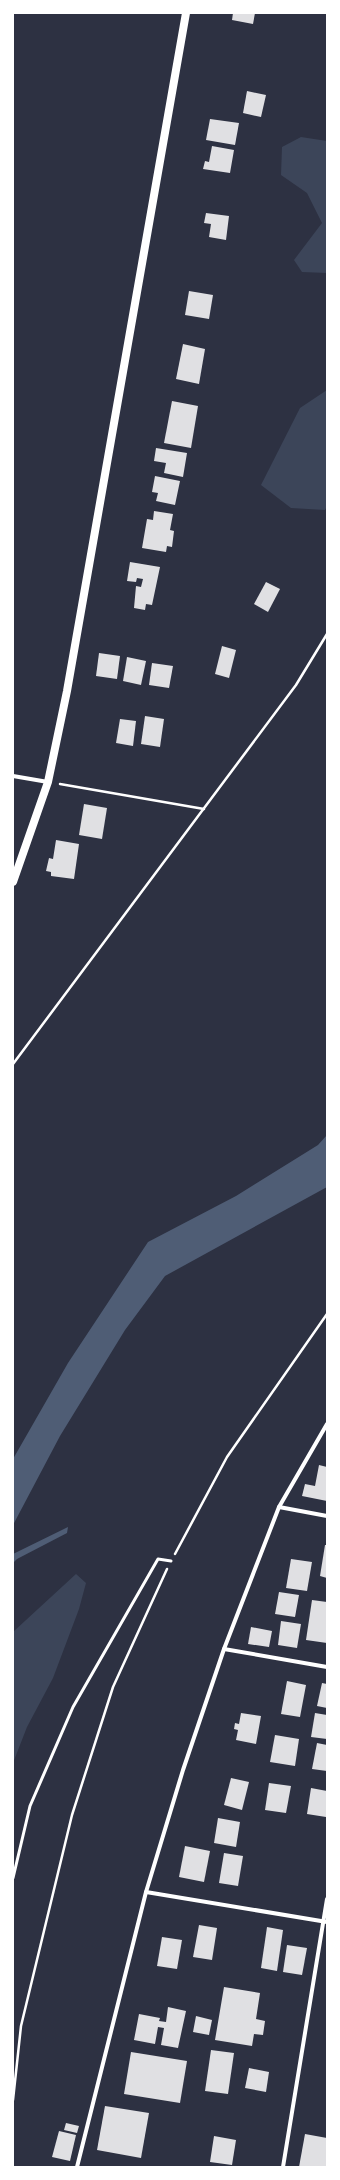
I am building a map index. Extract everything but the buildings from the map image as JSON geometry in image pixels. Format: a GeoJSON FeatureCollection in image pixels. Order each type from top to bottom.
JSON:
{"type":"FeatureCollection","features":[{"type":"Feature","properties":{"kind":"main road"},"geometry":{"type":"LineString","coordinates":[[13,882],[48,782],[68,683],[186,13]]}},
{"type":"Feature","properties":{"kind":"street"},"geometry":{"type":"LineString","coordinates":[[13,776],[48,782]]}},
{"type":"Feature","properties":{"kind":"street"},"geometry":{"type":"LineString","coordinates":[[77,2167],[146,1892],[183,1770],[224,1649],[279,1507],[327,1424]]}},
{"type":"Feature","properties":{"kind":"street"},"geometry":{"type":"LineString","coordinates":[[279,1507],[327,1516]]}},
{"type":"Feature","properties":{"kind":"street"},"geometry":{"type":"LineString","coordinates":[[224,1649],[327,1667]]}},
{"type":"Feature","properties":{"kind":"street"},"geometry":{"type":"LineString","coordinates":[[146,1892],[325,1922]]}},
{"type":"Feature","properties":{"kind":"street"},"geometry":{"type":"LineString","coordinates":[[282,2167],[325,1922],[327,1899]]}},
{"type":"Feature","properties":{"kind":"lane"},"geometry":{"type":"LineString","coordinates":[[13,1878],[30,1806],[74,1706],[158,1559],[171,1561]]}},
{"type":"Feature","properties":{"kind":"path"},"geometry":{"type":"LineString","coordinates":[[13,1064],[296,685],[327,634]]}},
{"type":"Feature","properties":{"kind":"path"},"geometry":{"type":"LineString","coordinates":[[48,782],[204,809]]}},
{"type":"Feature","properties":{"kind":"path"},"geometry":{"type":"LineString","coordinates":[[13,2100],[21,2026],[72,1815],[113,1687],[171,1561],[227,1457],[327,1314]]}},
{"type":"Feature","properties":{"kind":"shaded area"},"geometry":{"type":"Polygon","coordinates":[[[301,137],[327,141],[327,273],[302,272],[294,260],[322,223],[307,193],[281,175],[282,147],[301,137]]]}},
{"type":"Feature","properties":{"kind":"shaded area"},"geometry":{"type":"Polygon","coordinates":[[[327,390],[327,506],[325,510],[291,508],[261,485],[300,408],[327,390]]]}},
{"type":"Feature","properties":{"kind":"shaded area"},"geometry":{"type":"Polygon","coordinates":[[[327,1135],[327,1187],[165,1276],[125,1330],[60,1436],[13,1525],[13,1459],[68,1363],[148,1242],[236,1196],[318,1145],[327,1135]]]}},
{"type":"Feature","properties":{"kind":"shaded area"},"geometry":{"type":"Polygon","coordinates":[[[68,1527],[67,1533],[17,1559],[13,1563],[13,1554],[68,1527]]]}},
{"type":"Feature","properties":{"kind":"shaded area"},"geometry":{"type":"Polygon","coordinates":[[[76,1574],[86,1583],[79,1609],[53,1678],[27,1727],[13,1763],[13,1632],[76,1574]]]}}]}
